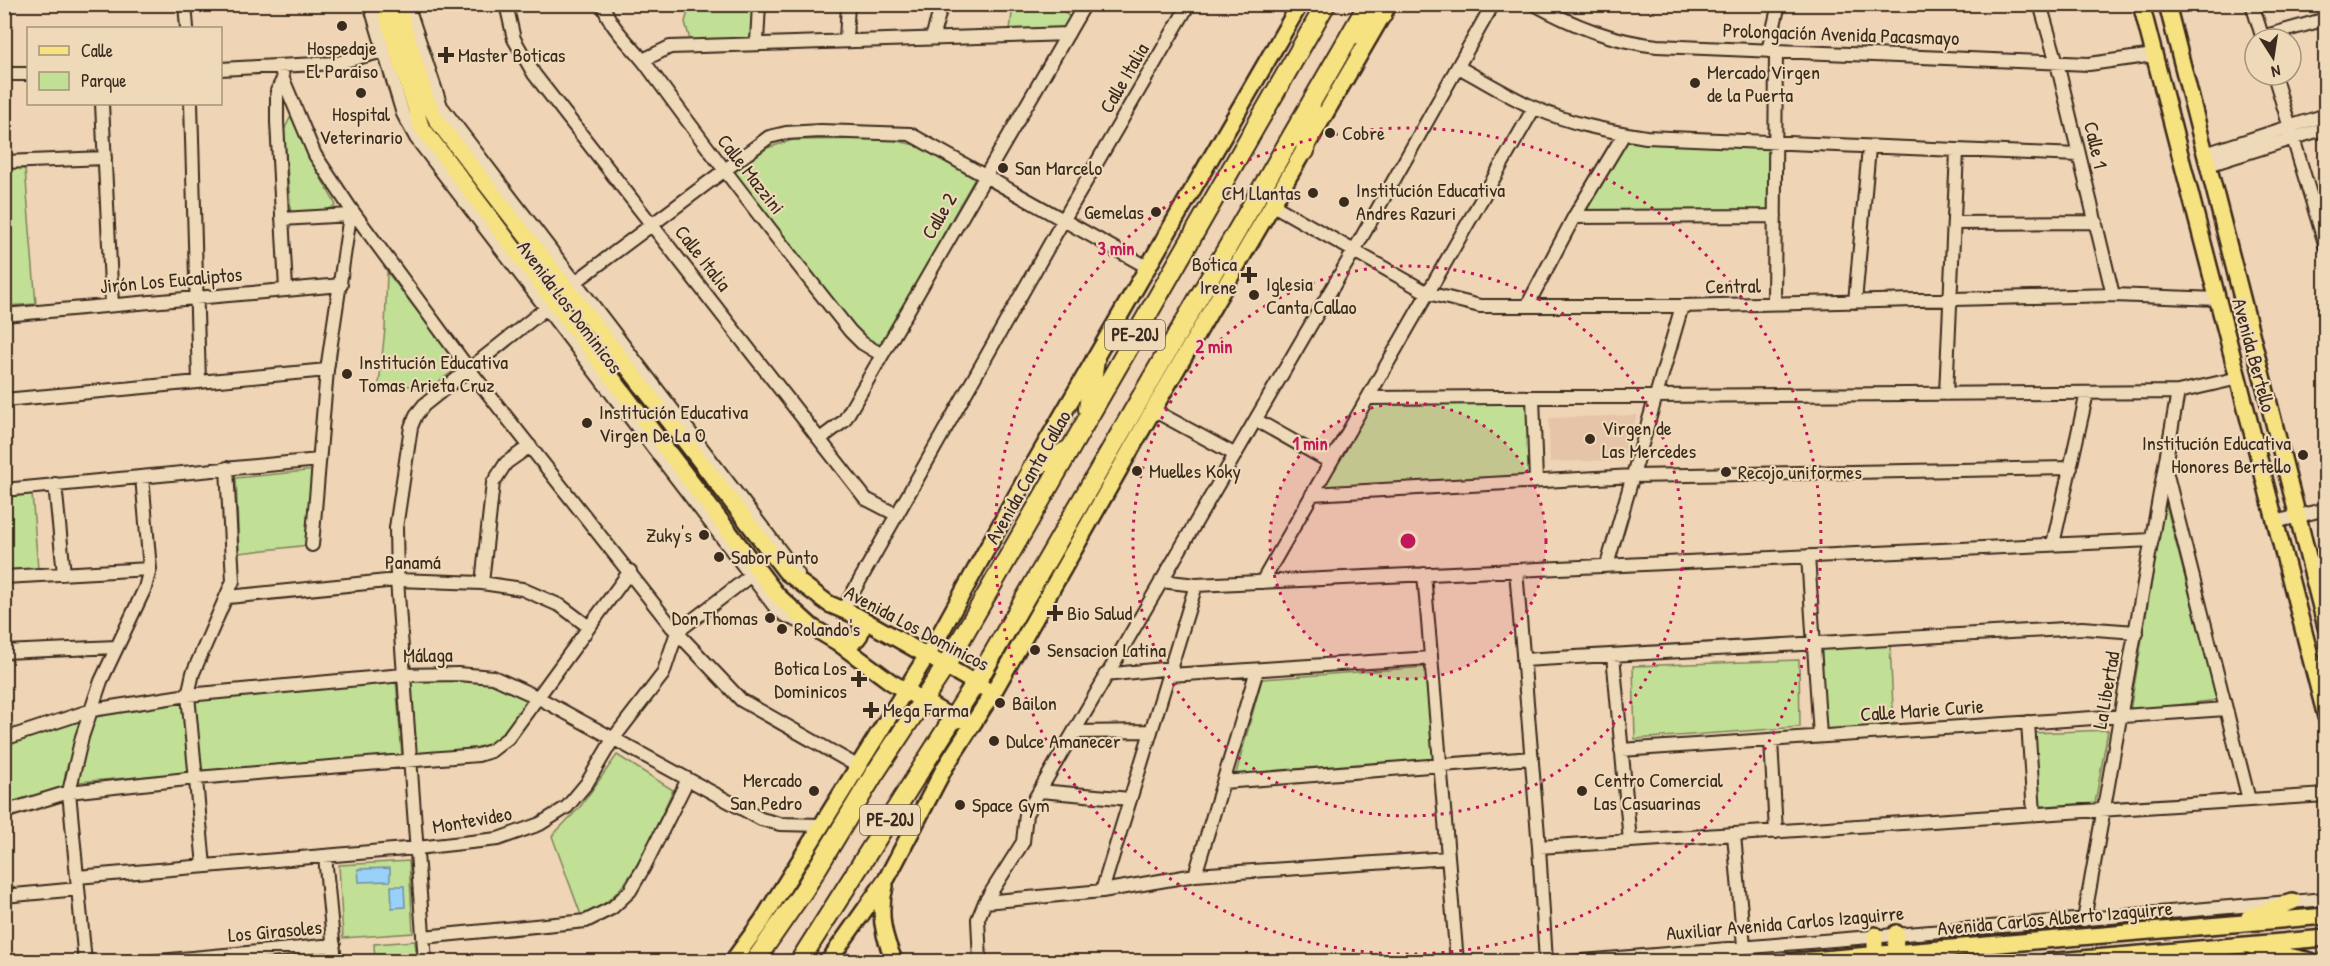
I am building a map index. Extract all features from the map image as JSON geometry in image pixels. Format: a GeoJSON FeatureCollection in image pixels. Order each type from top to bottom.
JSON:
{"type":"FeatureCollection","features":[{"type":"Feature","properties":{"kind":"highway","name":"Avenida Canta Callao"},"geometry":{"type":"LineString","coordinates":[[754,962],[804,890],[873,776],[945,667],[1326,4]]}},
{"type":"Feature","properties":{"kind":"highway","name":"PE-20J"},"geometry":{"type":"LineString","coordinates":[[799,962],[975,684],[1312,99],[1350,38],[1380,8]]}},
{"type":"Feature","properties":{"kind":"highway"},"geometry":{"type":"LineString","coordinates":[[1305,151],[1312,99]]}},
{"type":"Feature","properties":{"kind":"highway"},"geometry":{"type":"LineString","coordinates":[[1087,419],[1095,360]]}},
{"type":"Feature","properties":{"kind":"highway"},"geometry":{"type":"LineString","coordinates":[[1031,469],[1070,449]]}},
{"type":"Feature","properties":{"kind":"main road","name":"Avenida Los Dominicos"},"geometry":{"type":"LineString","coordinates":[[383,4],[410,94],[424,131],[777,595],[812,627],[837,642],[905,691],[954,719],[975,720]]}},
{"type":"Feature","properties":{"kind":"main road","name":"Avenida Los Dominicos"},"geometry":{"type":"LineString","coordinates":[[397,4],[429,107],[786,572],[821,600],[850,613],[975,684],[994,691]]}},
{"type":"Feature","properties":{"kind":"main road","name":"Avenida Canta Callao"},"geometry":{"type":"LineString","coordinates":[[732,962],[762,921],[927,656],[1031,469],[1300,4]]}},
{"type":"Feature","properties":{"kind":"main road","name":"Avenida Bertello"},"geometry":{"type":"LineString","coordinates":[[2141,4],[2325,717]]}},
{"type":"Feature","properties":{"kind":"main road","name":"Avenida Bertello"},"geometry":{"type":"LineString","coordinates":[[2167,4],[2325,627]]}},
{"type":"Feature","properties":{"kind":"main road"},"geometry":{"type":"LineString","coordinates":[[828,962],[887,878],[945,767],[994,691],[1153,410],[1305,151],[1380,8]]}},
{"type":"Feature","properties":{"kind":"main road"},"geometry":{"type":"LineString","coordinates":[[393,81],[410,94]]}},
{"type":"Feature","properties":{"kind":"main road"},"geometry":{"type":"LineString","coordinates":[[458,129],[466,158]]}},
{"type":"Feature","properties":{"kind":"main road"},"geometry":{"type":"LineString","coordinates":[[837,642],[850,643],[860,636],[862,627],[850,613]]}},
{"type":"Feature","properties":{"kind":"main road"},"geometry":{"type":"LineString","coordinates":[[887,878],[881,902],[882,924],[886,943],[895,962]]}},
{"type":"Feature","properties":{"kind":"main road"},"geometry":{"type":"LineString","coordinates":[[2225,925],[2292,902]]}},
{"type":"Feature","properties":{"kind":"main road","name":"Avenida Carlos Alberto Izaguirre"},"geometry":{"type":"LineString","coordinates":[[1788,962],[1895,957],[2325,916]]}},
{"type":"Feature","properties":{"kind":"main road"},"geometry":{"type":"LineString","coordinates":[[1895,957],[1896,933]]}},
{"type":"Feature","properties":{"kind":"main road"},"geometry":{"type":"LineString","coordinates":[[1875,934],[1875,957]]}},
{"type":"Feature","properties":{"kind":"main road"},"geometry":{"type":"LineString","coordinates":[[2047,962],[2325,938]]}},
{"type":"Feature","properties":{"kind":"main road"},"geometry":{"type":"LineString","coordinates":[[2238,946],[2309,961]]}},
{"type":"Feature","properties":{"kind":"street"},"geometry":{"type":"LineString","coordinates":[[185,4],[187,27]]}},
{"type":"Feature","properties":{"kind":"street","name":"Avenida Los Dominicos"},"geometry":{"type":"LineString","coordinates":[[370,4],[403,114],[416,138],[544,309],[750,576],[784,615],[812,627]]}},
{"type":"Feature","properties":{"kind":"street","name":"Avenida Los Dominicos"},"geometry":{"type":"LineString","coordinates":[[407,4],[438,100],[458,129],[791,567],[821,600]]}},
{"type":"Feature","properties":{"kind":"street","name":"Calle Italia"},"geometry":{"type":"LineString","coordinates":[[506,4],[514,39],[534,74],[866,499],[897,515]]}},
{"type":"Feature","properties":{"kind":"street","name":"Calle Mazzini"},"geometry":{"type":"LineString","coordinates":[[603,4],[606,15],[643,60],[723,171],[850,331],[862,343],[882,355]]}},
{"type":"Feature","properties":{"kind":"street"},"geometry":{"type":"LineString","coordinates":[[757,42],[759,4]]}},
{"type":"Feature","properties":{"kind":"street"},"geometry":{"type":"LineString","coordinates":[[846,40],[848,4]]}},
{"type":"Feature","properties":{"kind":"street"},"geometry":{"type":"LineString","coordinates":[[932,38],[942,4]]}},
{"type":"Feature","properties":{"kind":"street","name":"Calle 2"},"geometry":{"type":"LineString","coordinates":[[820,439],[844,421],[1085,4]]}},
{"type":"Feature","properties":{"kind":"street","name":"Calle Italia"},"geometry":{"type":"LineString","coordinates":[[850,613],[897,515],[1064,219],[1189,4]]}},
{"type":"Feature","properties":{"kind":"street"},"geometry":{"type":"LineString","coordinates":[[980,962],[977,927],[986,903],[1023,842],[1026,814],[1234,454],[1256,420],[1493,4]]}},
{"type":"Feature","properties":{"kind":"street","name":"Prolongación Avenida Pacasmayo"},"geometry":{"type":"LineString","coordinates":[[1534,4],[1569,23],[1623,42],[1772,51],[2089,64],[2154,55]]}},
{"type":"Feature","properties":{"kind":"street"},"geometry":{"type":"LineString","coordinates":[[1774,304],[1775,144],[1772,51],[1779,4]]}},
{"type":"Feature","properties":{"kind":"street","name":"Calle 1"},"geometry":{"type":"LineString","coordinates":[[2040,4],[2057,63],[2113,295]]}},
{"type":"Feature","properties":{"kind":"street"},"geometry":{"type":"LineString","coordinates":[[2252,4],[2259,27]]}},
{"type":"Feature","properties":{"kind":"street"},"geometry":{"type":"LineString","coordinates":[[2299,27],[2325,19]]}},
{"type":"Feature","properties":{"kind":"street"},"geometry":{"type":"LineString","coordinates":[[643,60],[670,46],[1068,34]]}},
{"type":"Feature","properties":{"kind":"street"},"geometry":{"type":"LineString","coordinates":[[222,69],[282,73],[337,63],[384,51]]}},
{"type":"Feature","properties":{"kind":"street"},"geometry":{"type":"LineString","coordinates":[[1458,67],[1534,108],[1582,125],[1624,134],[1775,144],[2078,155]]}},
{"type":"Feature","properties":{"kind":"street"},"geometry":{"type":"LineString","coordinates":[[282,73],[315,155],[350,212],[468,368],[677,632],[741,700],[859,767]]}},
{"type":"Feature","properties":{"kind":"street"},"geometry":{"type":"LineString","coordinates":[[282,73],[277,96],[286,289]]}},
{"type":"Feature","properties":{"kind":"street"},"geometry":{"type":"LineString","coordinates":[[4,74],[27,74]]}},
{"type":"Feature","properties":{"kind":"street"},"geometry":{"type":"LineString","coordinates":[[2278,87],[2322,221],[2325,247]]}},
{"type":"Feature","properties":{"kind":"street"},"geometry":{"type":"LineString","coordinates":[[102,105],[112,305]]}},
{"type":"Feature","properties":{"kind":"street"},"geometry":{"type":"LineString","coordinates":[[191,105],[199,382]]}},
{"type":"Feature","properties":{"kind":"street"},"geometry":{"type":"LineString","coordinates":[[1262,582],[1534,108]]}},
{"type":"Feature","properties":{"kind":"street"},"geometry":{"type":"LineString","coordinates":[[2207,160],[2291,131],[2325,115]]}},
{"type":"Feature","properties":{"kind":"street"},"geometry":{"type":"LineString","coordinates":[[2291,131],[2325,128]]}},
{"type":"Feature","properties":{"kind":"street"},"geometry":{"type":"LineString","coordinates":[[574,283],[769,137],[786,133],[870,131],[910,134],[1149,268]]}},
{"type":"Feature","properties":{"kind":"street"},"geometry":{"type":"LineString","coordinates":[[1527,306],[1574,217],[1624,134]]}},
{"type":"Feature","properties":{"kind":"street"},"geometry":{"type":"LineString","coordinates":[[1855,302],[1869,148]]}},
{"type":"Feature","properties":{"kind":"street"},"geometry":{"type":"LineString","coordinates":[[1946,394],[1957,152]]}},
{"type":"Feature","properties":{"kind":"street"},"geometry":{"type":"LineString","coordinates":[[4,162],[105,158]]}},
{"type":"Feature","properties":{"kind":"street","name":"Central"},"geometry":{"type":"LineString","coordinates":[[1273,205],[1428,293],[1480,306],[1682,306],[2113,295],[2218,299]]}},
{"type":"Feature","properties":{"kind":"street"},"geometry":{"type":"LineString","coordinates":[[282,219],[350,212]]}},
{"type":"Feature","properties":{"kind":"street"},"geometry":{"type":"LineString","coordinates":[[312,545],[327,370],[350,212]]}},
{"type":"Feature","properties":{"kind":"street"},"geometry":{"type":"LineString","coordinates":[[1574,217],[1774,216]]}},
{"type":"Feature","properties":{"kind":"street"},"geometry":{"type":"LineString","coordinates":[[1954,223],[2096,222]]}},
{"type":"Feature","properties":{"kind":"street","name":"Jirón Los Eucaliptos"},"geometry":{"type":"LineString","coordinates":[[4,315],[341,285]]}},
{"type":"Feature","properties":{"kind":"street"},"geometry":{"type":"LineString","coordinates":[[1607,565],[1682,306]]}},
{"type":"Feature","properties":{"kind":"street"},"geometry":{"type":"LineString","coordinates":[[425,962],[397,580],[396,528],[411,427],[416,415],[424,405],[544,309]]}},
{"type":"Feature","properties":{"kind":"street"},"geometry":{"type":"LineString","coordinates":[[4,400],[327,370]]}},
{"type":"Feature","properties":{"kind":"street"},"geometry":{"type":"LineString","coordinates":[[1368,398],[1656,394],[2178,392],[2239,378]]}},
{"type":"Feature","properties":{"kind":"street","name":"La Libertad"},"geometry":{"type":"LineString","coordinates":[[2084,920],[2178,392]]}},
{"type":"Feature","properties":{"kind":"street"},"geometry":{"type":"LineString","coordinates":[[2053,544],[2087,393]]}},
{"type":"Feature","properties":{"kind":"street"},"geometry":{"type":"LineString","coordinates":[[1533,397],[1536,481]]}},
{"type":"Feature","properties":{"kind":"street"},"geometry":{"type":"LineString","coordinates":[[1153,410],[1234,454]]}},
{"type":"Feature","properties":{"kind":"street"},"geometry":{"type":"LineString","coordinates":[[1256,420],[1330,462]]}},
{"type":"Feature","properties":{"kind":"street"},"geometry":{"type":"LineString","coordinates":[[482,583],[493,483],[507,463],[530,446]]}},
{"type":"Feature","properties":{"kind":"street"},"geometry":{"type":"LineString","coordinates":[[4,490],[319,460]]}},
{"type":"Feature","properties":{"kind":"street"},"geometry":{"type":"LineString","coordinates":[[2165,467],[2249,800]]}},
{"type":"Feature","properties":{"kind":"street"},"geometry":{"type":"LineString","coordinates":[[204,866],[188,694],[193,673],[233,581],[227,468]]}},
{"type":"Feature","properties":{"kind":"street"},"geometry":{"type":"LineString","coordinates":[[1312,494],[1633,476],[2071,468]]}},
{"type":"Feature","properties":{"kind":"street"},"geometry":{"type":"LineString","coordinates":[[85,962],[69,792],[82,737],[116,647],[145,588],[150,569],[142,477]]}},
{"type":"Feature","properties":{"kind":"street"},"geometry":{"type":"LineString","coordinates":[[56,484],[64,574]]}},
{"type":"Feature","properties":{"kind":"street"},"geometry":{"type":"LineString","coordinates":[[2275,522],[2325,509]]}},
{"type":"Feature","properties":{"kind":"street"},"geometry":{"type":"LineString","coordinates":[[1161,580],[1196,585],[2152,540]]}},
{"type":"Feature","properties":{"kind":"street"},"geometry":{"type":"LineString","coordinates":[[1808,556],[1820,736]]}},
{"type":"Feature","properties":{"kind":"street"},"geometry":{"type":"LineString","coordinates":[[4,577],[150,569]]}},
{"type":"Feature","properties":{"kind":"street"},"geometry":{"type":"LineString","coordinates":[[1515,570],[1532,758],[1546,962]]}},
{"type":"Feature","properties":{"kind":"street"},"geometry":{"type":"LineString","coordinates":[[4,812],[69,792],[196,778],[410,762],[478,755],[491,751],[508,738],[630,572]]}},
{"type":"Feature","properties":{"kind":"street"},"geometry":{"type":"LineString","coordinates":[[1424,574],[1457,962]]}},
{"type":"Feature","properties":{"kind":"street"},"geometry":{"type":"LineString","coordinates":[[677,632],[750,576]]}},
{"type":"Feature","properties":{"kind":"street","name":"Panamá"},"geometry":{"type":"LineString","coordinates":[[228,597],[397,580],[482,583],[522,589],[561,606],[589,627]]}},
{"type":"Feature","properties":{"kind":"street"},"geometry":{"type":"LineString","coordinates":[[1102,891],[1196,585]]}},
{"type":"Feature","properties":{"kind":"street"},"geometry":{"type":"LineString","coordinates":[[1523,660],[2082,628],[2136,632]]}},
{"type":"Feature","properties":{"kind":"street","name":"Montevideo"},"geometry":{"type":"LineString","coordinates":[[4,896],[78,883],[204,866],[498,839],[540,824],[567,807],[587,783],[613,739],[663,674],[677,632]]}},
{"type":"Feature","properties":{"kind":"street"},"geometry":{"type":"LineString","coordinates":[[4,652],[116,647]]}},
{"type":"Feature","properties":{"kind":"street"},"geometry":{"type":"LineString","coordinates":[[1613,655],[1630,842]]}},
{"type":"Feature","properties":{"kind":"street"},"geometry":{"type":"LineString","coordinates":[[1106,675],[1257,670],[1431,658]]}},
{"type":"Feature","properties":{"kind":"street"},"geometry":{"type":"LineString","coordinates":[[1195,875],[1257,670]]}},
{"type":"Feature","properties":{"kind":"street","name":"Málaga"},"geometry":{"type":"LineString","coordinates":[[4,739],[92,710],[188,694],[403,675],[493,676],[537,697],[761,819],[780,825],[822,825]]}},
{"type":"Feature","properties":{"kind":"street","name":"Calle Marie Curie"},"geometry":{"type":"LineString","coordinates":[[1621,750],[2226,709]]}},
{"type":"Feature","properties":{"kind":"street"},"geometry":{"type":"LineString","coordinates":[[2028,722],[2034,814]]}},
{"type":"Feature","properties":{"kind":"street"},"geometry":{"type":"LineString","coordinates":[[1075,732],[1151,731]]}},
{"type":"Feature","properties":{"kind":"street"},"geometry":{"type":"LineString","coordinates":[[1771,740],[1776,832]]}},
{"type":"Feature","properties":{"kind":"street"},"geometry":{"type":"LineString","coordinates":[[1223,782],[1532,758]]}},
{"type":"Feature","properties":{"kind":"street"},"geometry":{"type":"LineString","coordinates":[[423,938],[586,921],[612,908],[630,891],[644,867],[687,779]]}},
{"type":"Feature","properties":{"kind":"street"},"geometry":{"type":"LineString","coordinates":[[1040,791],[1130,799]]}},
{"type":"Feature","properties":{"kind":"street"},"geometry":{"type":"LineString","coordinates":[[1539,847],[2325,795]]}},
{"type":"Feature","properties":{"kind":"street"},"geometry":{"type":"LineString","coordinates":[[1734,835],[1744,946]]}},
{"type":"Feature","properties":{"kind":"street"},"geometry":{"type":"LineString","coordinates":[[325,855],[335,962]]}},
{"type":"Feature","properties":{"kind":"street"},"geometry":{"type":"LineString","coordinates":[[986,903],[1102,891],[1195,875],[1448,858]]}},
{"type":"Feature","properties":{"kind":"street","name":"Auxiliar Avenida Carlos Izaguirre"},"geometry":{"type":"LineString","coordinates":[[1571,962],[1875,934],[2084,920],[2325,899]]}},
{"type":"Feature","properties":{"kind":"street","name":"Los Girasoles"},"geometry":{"type":"LineString","coordinates":[[148,962],[334,945]]}},
{"type":"Feature","properties":{"kind":"street"},"geometry":{"type":"LineString","coordinates":[[2309,961],[2325,960]]}},
{"type":"Feature","properties":{"kind":"shaded area","name":"Virgen de Las Mercedes"},"geometry":{"type":"Polygon","coordinates":[[[1637,415],[1622,460],[1550,462],[1549,418],[1637,415]]]}},
{"type":"Feature","properties":{"kind":"green space"},"geometry":{"type":"Polygon","coordinates":[[[690,5],[752,5],[752,38],[690,40],[685,22],[690,5]]]}},
{"type":"Feature","properties":{"kind":"green space"},"geometry":{"type":"Polygon","coordinates":[[[1013,5],[1059,5],[1070,18],[1066,29],[1010,30],[1013,5]]]}},
{"type":"Feature","properties":{"kind":"green space"},"geometry":{"type":"Polygon","coordinates":[[[291,116],[308,155],[336,205],[326,211],[291,214],[284,130],[291,116]]]}},
{"type":"Feature","properties":{"kind":"green space"},"geometry":{"type":"Polygon","coordinates":[[[888,139],[920,146],[975,178],[880,348],[862,336],[733,173],[767,148],[793,140],[888,139]]]}},
{"type":"Feature","properties":{"kind":"green space"},"geometry":{"type":"Polygon","coordinates":[[[1627,141],[1770,149],[1769,211],[1584,211],[1627,141]]]}},
{"type":"Feature","properties":{"kind":"green space"},"geometry":{"type":"Polygon","coordinates":[[[5,167],[25,169],[36,304],[5,306],[5,167]]]}},
{"type":"Feature","properties":{"kind":"green space"},"geometry":{"type":"Polygon","coordinates":[[[387,272],[460,366],[426,391],[411,386],[379,385],[385,329],[387,272]]]}},
{"type":"Feature","properties":{"kind":"green space"},"geometry":{"type":"Polygon","coordinates":[[[1529,402],[1532,476],[1321,489],[1372,404],[1529,402]]]}},
{"type":"Feature","properties":{"kind":"green space"},"geometry":{"type":"Polygon","coordinates":[[[316,470],[309,545],[239,553],[236,478],[316,470]]]}},
{"type":"Feature","properties":{"kind":"green space"},"geometry":{"type":"Polygon","coordinates":[[[32,493],[38,569],[5,572],[5,496],[32,493]]]}},
{"type":"Feature","properties":{"kind":"green space"},"geometry":{"type":"Polygon","coordinates":[[[2165,501],[2217,700],[2130,711],[2165,501]]]}},
{"type":"Feature","properties":{"kind":"green space"},"geometry":{"type":"Polygon","coordinates":[[[1890,644],[1894,729],[1825,734],[1818,648],[1890,644]]]}},
{"type":"Feature","properties":{"kind":"green space"},"geometry":{"type":"Polygon","coordinates":[[[1799,660],[1800,727],[1635,739],[1633,666],[1799,660]]]}},
{"type":"Feature","properties":{"kind":"green space"},"geometry":{"type":"Polygon","coordinates":[[[1427,667],[1435,760],[1235,777],[1262,679],[1427,667]]]}},
{"type":"Feature","properties":{"kind":"green space"},"geometry":{"type":"Polygon","coordinates":[[[443,677],[492,681],[529,698],[508,734],[489,748],[464,754],[415,757],[409,680],[443,677]]]}},
{"type":"Feature","properties":{"kind":"green space"},"geometry":{"type":"Polygon","coordinates":[[[396,680],[402,757],[201,773],[193,697],[396,680]]]}},
{"type":"Feature","properties":{"kind":"green space"},"geometry":{"type":"Polygon","coordinates":[[[182,699],[189,773],[77,782],[95,716],[182,699]]]}},
{"type":"Feature","properties":{"kind":"green space"},"geometry":{"type":"Polygon","coordinates":[[[84,716],[65,774],[65,789],[5,808],[5,741],[84,716]]]}},
{"type":"Feature","properties":{"kind":"green space"},"geometry":{"type":"Polygon","coordinates":[[[2108,730],[2095,803],[2036,808],[2032,733],[2108,730]]]}},
{"type":"Feature","properties":{"kind":"green space"},"geometry":{"type":"Polygon","coordinates":[[[617,755],[673,790],[648,844],[626,881],[598,908],[581,915],[552,836],[580,807],[617,755]]]}},
{"type":"Feature","properties":{"kind":"green space"},"geometry":{"type":"Polygon","coordinates":[[[409,861],[413,933],[343,938],[339,865],[409,861]]]}},
{"type":"Feature","properties":{"kind":"green space"},"geometry":{"type":"Polygon","coordinates":[[[415,941],[416,961],[375,961],[374,944],[415,941]]]}},
{"type":"Feature","properties":{"kind":"water"},"geometry":{"type":"Polygon","coordinates":[[[390,868],[390,881],[359,882],[358,869],[390,868]]]}},
{"type":"Feature","properties":{"kind":"water"},"geometry":{"type":"Polygon","coordinates":[[[391,886],[404,886],[405,907],[392,908],[391,886]]]}},
{"type":"Feature","properties":{"kind":"place","name":"Hospedaje El Paraiso"},"geometry":{"type":"Point","coordinates":[342,26]}},
{"type":"Feature","properties":{"kind":"place","name":"Master Boticas"},"geometry":{"type":"Point","coordinates":[446,55]}},
{"type":"Feature","properties":{"kind":"place","name":"Mercado Virgen de la Puerta"},"geometry":{"type":"Point","coordinates":[1695,83]}},
{"type":"Feature","properties":{"kind":"place","name":"Hospital Veterinario"},"geometry":{"type":"Point","coordinates":[361,93]}},
{"type":"Feature","properties":{"kind":"place","name":"Cobre"},"geometry":{"type":"Point","coordinates":[1330,133]}},
{"type":"Feature","properties":{"kind":"place","name":"San Marcelo"},"geometry":{"type":"Point","coordinates":[1003,168]}},
{"type":"Feature","properties":{"kind":"place","name":"CM Llantas"},"geometry":{"type":"Point","coordinates":[1313,193]}},
{"type":"Feature","properties":{"kind":"place","name":"Institución Educativa Andres Razuri"},"geometry":{"type":"Point","coordinates":[1344,202]}},
{"type":"Feature","properties":{"kind":"place","name":"Gemelas"},"geometry":{"type":"Point","coordinates":[1156,212]}},
{"type":"Feature","properties":{"kind":"place","name":"Botica Irene"},"geometry":{"type":"Point","coordinates":[1249,275]}},
{"type":"Feature","properties":{"kind":"place","name":"Iglesia Canta Callao"},"geometry":{"type":"Point","coordinates":[1254,295]}},
{"type":"Feature","properties":{"kind":"place","name":"Institución Educativa Tomas Arieta Cruz"},"geometry":{"type":"Point","coordinates":[347,374]}},
{"type":"Feature","properties":{"kind":"place","name":"Institución Educativa Virgen De La O"},"geometry":{"type":"Point","coordinates":[587,423]}},
{"type":"Feature","properties":{"kind":"place","name":"Virgen de Las Mercedes"},"geometry":{"type":"Point","coordinates":[1590,439]}},
{"type":"Feature","properties":{"kind":"place","name":"Institución Educativa Honores Bertello"},"geometry":{"type":"Point","coordinates":[2303,455]}},
{"type":"Feature","properties":{"kind":"place","name":"Muelles Koky"},"geometry":{"type":"Point","coordinates":[1137,471]}},
{"type":"Feature","properties":{"kind":"place","name":"Recojo uniformes"},"geometry":{"type":"Point","coordinates":[1726,472]}},
{"type":"Feature","properties":{"kind":"place","name":"Zuky's"},"geometry":{"type":"Point","coordinates":[704,535]}},
{"type":"Feature","properties":{"kind":"place","name":"Sabor Punto"},"geometry":{"type":"Point","coordinates":[719,557]}},
{"type":"Feature","properties":{"kind":"place","name":"Bio Salud"},"geometry":{"type":"Point","coordinates":[1055,613]}},
{"type":"Feature","properties":{"kind":"place","name":"Don Thomas"},"geometry":{"type":"Point","coordinates":[770,618]}},
{"type":"Feature","properties":{"kind":"place","name":"Rolando's"},"geometry":{"type":"Point","coordinates":[782,629]}},
{"type":"Feature","properties":{"kind":"place","name":"Sensacion Latina"},"geometry":{"type":"Point","coordinates":[1035,650]}},
{"type":"Feature","properties":{"kind":"place","name":"Botica Los Dominicos"},"geometry":{"type":"Point","coordinates":[859,679]}},
{"type":"Feature","properties":{"kind":"place","name":"Bailon"},"geometry":{"type":"Point","coordinates":[1000,703]}},
{"type":"Feature","properties":{"kind":"place","name":"Mega Farma"},"geometry":{"type":"Point","coordinates":[871,710]}},
{"type":"Feature","properties":{"kind":"place","name":"Dulce Amanecer"},"geometry":{"type":"Point","coordinates":[994,741]}},
{"type":"Feature","properties":{"kind":"place","name":"Mercado San Pedro"},"geometry":{"type":"Point","coordinates":[814,791]}},
{"type":"Feature","properties":{"kind":"place","name":"Centro Comercial Las Casuarinas"},"geometry":{"type":"Point","coordinates":[1582,791]}},
{"type":"Feature","properties":{"kind":"place","name":"Space Gym"},"geometry":{"type":"Point","coordinates":[960,805]}}]}
